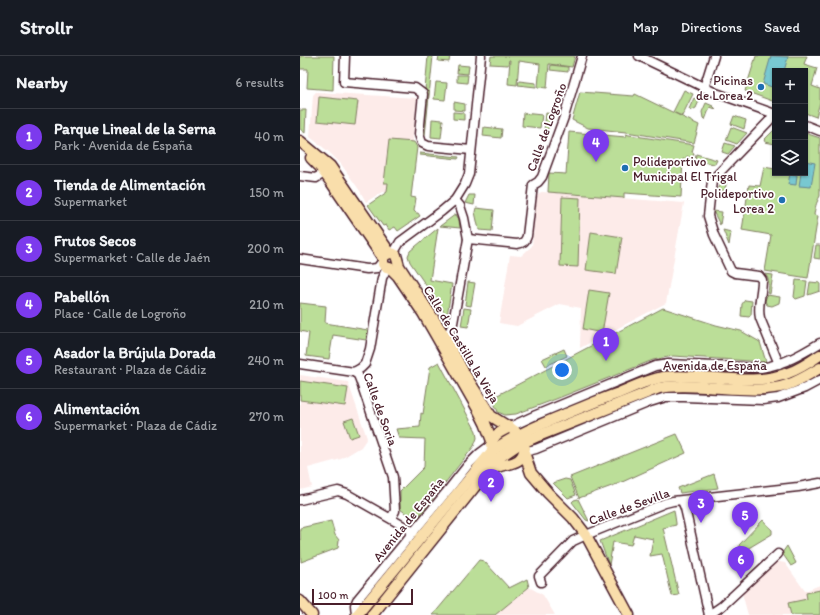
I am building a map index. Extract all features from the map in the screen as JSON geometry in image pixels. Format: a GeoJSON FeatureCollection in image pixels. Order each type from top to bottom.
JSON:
{"type":"FeatureCollection","features":[{"type":"Feature","properties":{"kind":"main road","name":"Calle de Castilla la Vieja"},"geometry":{"type":"LineString","coordinates":[[300,141],[330,166],[398,276],[423,313],[482,417],[493,449]]}},
{"type":"Feature","properties":{"kind":"main road","name":"Calle de Castilla la Vieja"},"geometry":{"type":"LineString","coordinates":[[300,150],[320,167],[389,261],[399,266],[444,335],[464,373],[491,416],[517,436]]}},
{"type":"Feature","properties":{"kind":"main road","name":"Avenida de España"},"geometry":{"type":"LineString","coordinates":[[517,436],[534,427],[654,379],[677,376],[748,379],[777,377],[797,369],[820,355]]}},
{"type":"Feature","properties":{"kind":"main road","name":"Avenida de España"},"geometry":{"type":"LineString","coordinates":[[482,478],[493,449],[493,438],[498,433],[517,436],[538,436],[659,388],[668,386],[744,389],[777,388],[788,385],[820,368]]}},
{"type":"Feature","properties":{"kind":"main road","name":"Avenida de España"},"geometry":{"type":"LineString","coordinates":[[357,615],[493,449],[516,446],[517,436]]}},
{"type":"Feature","properties":{"kind":"main road","name":"Avenida de España"},"geometry":{"type":"LineString","coordinates":[[372,615],[482,478],[493,468],[499,465],[516,462],[522,456],[517,436]]}},
{"type":"Feature","properties":{"kind":"main road"},"geometry":{"type":"LineString","coordinates":[[517,436],[531,473],[548,493],[573,518],[586,535],[629,615]]}},
{"type":"Feature","properties":{"kind":"main road"},"geometry":{"type":"LineString","coordinates":[[493,449],[504,463],[531,473]]}},
{"type":"Feature","properties":{"kind":"main road"},"geometry":{"type":"LineString","coordinates":[[300,601],[312,615]]}},
{"type":"Feature","properties":{"kind":"street"},"geometry":{"type":"LineString","coordinates":[[345,56],[344,82],[415,88],[420,90],[423,94],[418,134],[422,143],[428,146],[471,150]]}},
{"type":"Feature","properties":{"kind":"street"},"geometry":{"type":"LineString","coordinates":[[300,259],[367,269],[377,268],[389,261],[400,242],[455,200],[465,184],[468,174],[481,56]]}},
{"type":"Feature","properties":{"kind":"street","name":"Calle de Logroño"},"geometry":{"type":"LineString","coordinates":[[468,240],[518,244],[523,243],[526,240],[533,185],[542,177],[547,164],[564,117],[582,56]]}},
{"type":"Feature","properties":{"kind":"street"},"geometry":{"type":"LineString","coordinates":[[639,56],[704,88],[772,113]]}},
{"type":"Feature","properties":{"kind":"street"},"geometry":{"type":"LineString","coordinates":[[704,88],[714,56]]}},
{"type":"Feature","properties":{"kind":"street"},"geometry":{"type":"LineString","coordinates":[[772,118],[715,177],[712,182],[708,216],[712,232],[731,271],[735,273],[759,276],[762,280],[759,302],[760,318],[779,364]]}},
{"type":"Feature","properties":{"kind":"street"},"geometry":{"type":"LineString","coordinates":[[808,126],[820,130]]}},
{"type":"Feature","properties":{"kind":"street"},"geometry":{"type":"LineString","coordinates":[[300,176],[316,178],[324,173]]}},
{"type":"Feature","properties":{"kind":"street"},"geometry":{"type":"LineString","coordinates":[[444,335],[450,331],[453,323],[468,240],[464,218],[460,206],[455,200]]}},
{"type":"Feature","properties":{"kind":"street","name":"Calle de Soria"},"geometry":{"type":"LineString","coordinates":[[389,261],[382,278],[370,349],[365,364],[354,372],[358,374],[393,477],[395,510],[391,518]]}},
{"type":"Feature","properties":{"kind":"street","name":"Avenida de España"},"geometry":{"type":"LineString","coordinates":[[820,343],[798,356],[779,364],[761,368],[669,364],[655,366],[536,415],[517,436],[536,449],[650,402],[666,397],[765,400],[783,397],[820,380]]}},
{"type":"Feature","properties":{"kind":"street"},"geometry":{"type":"LineString","coordinates":[[300,364],[354,372]]}},
{"type":"Feature","properties":{"kind":"street","name":"Avenida de España"},"geometry":{"type":"LineString","coordinates":[[357,615],[355,605],[358,600],[468,466],[479,454],[493,449]]}},
{"type":"Feature","properties":{"kind":"street"},"geometry":{"type":"LineString","coordinates":[[531,473],[531,455],[536,449]]}},
{"type":"Feature","properties":{"kind":"street","name":"Calle de Sevilla"},"geometry":{"type":"LineString","coordinates":[[541,582],[539,576],[573,541],[665,503],[820,483]]}},
{"type":"Feature","properties":{"kind":"street"},"geometry":{"type":"LineString","coordinates":[[300,500],[338,491],[347,494],[414,532]]}},
{"type":"Feature","properties":{"kind":"street"},"geometry":{"type":"LineString","coordinates":[[682,500],[709,615],[722,606],[778,554]]}},
{"type":"Feature","properties":{"kind":"shaded area"},"geometry":{"type":"Polygon","coordinates":[[[316,92],[417,98],[413,141],[417,147],[387,192],[382,192],[366,202],[341,164],[310,137],[313,95],[316,92]]]}},
{"type":"Feature","properties":{"kind":"shaded area"},"geometry":{"type":"Polygon","coordinates":[[[542,192],[684,203],[666,303],[580,348],[581,308],[560,304],[517,326],[499,323],[510,255],[521,256],[532,246],[537,196],[542,192]]]}},
{"type":"Feature","properties":{"kind":"shaded area"},"geometry":{"type":"Polygon","coordinates":[[[300,375],[348,382],[367,438],[361,447],[341,459],[308,468],[312,487],[300,490],[300,375]]]}},
{"type":"Feature","properties":{"kind":"shaded area"},"geometry":{"type":"Polygon","coordinates":[[[775,561],[785,563],[805,591],[820,585],[820,615],[748,615],[742,593],[775,561]]]}},
{"type":"Feature","properties":{"kind":"shaded area"},"geometry":{"type":"Polygon","coordinates":[[[529,587],[543,595],[555,615],[495,615],[529,587]]]}},
{"type":"Feature","properties":{"kind":"green space"},"geometry":{"type":"Polygon","coordinates":[[[300,56],[334,56],[333,90],[307,88],[308,69],[300,69],[300,56]]]}},
{"type":"Feature","properties":{"kind":"green space"},"geometry":{"type":"Polygon","coordinates":[[[428,56],[433,56],[425,136],[421,135],[428,56]]]}},
{"type":"Feature","properties":{"kind":"green space"},"geometry":{"type":"Polygon","coordinates":[[[439,56],[450,56],[449,62],[438,61],[439,56]]]}},
{"type":"Feature","properties":{"kind":"green space"},"geometry":{"type":"Polygon","coordinates":[[[491,56],[575,56],[572,67],[549,64],[547,88],[538,87],[540,64],[519,61],[517,85],[508,84],[510,60],[508,65],[490,64],[491,56]]]}},
{"type":"Feature","properties":{"kind":"green space","name":"Picinas de Lorea 2"},"geometry":{"type":"Polygon","coordinates":[[[756,56],[807,56],[804,64],[817,68],[812,86],[820,89],[820,102],[816,117],[808,114],[808,68],[772,68],[772,101],[745,91],[756,56]]]}},
{"type":"Feature","properties":{"kind":"green space"},"geometry":{"type":"Polygon","coordinates":[[[458,65],[469,66],[468,74],[457,73],[458,65]]]}},
{"type":"Feature","properties":{"kind":"green space"},"geometry":{"type":"Polygon","coordinates":[[[551,65],[568,67],[568,72],[550,70],[551,65]]]}},
{"type":"Feature","properties":{"kind":"green space"},"geometry":{"type":"Polygon","coordinates":[[[457,75],[468,75],[467,83],[457,82],[457,75]]]}},
{"type":"Feature","properties":{"kind":"green space"},"geometry":{"type":"Polygon","coordinates":[[[519,81],[536,83],[536,87],[518,85],[519,81]]]}},
{"type":"Feature","properties":{"kind":"green space"},"geometry":{"type":"Polygon","coordinates":[[[436,82],[447,83],[445,100],[434,99],[436,82]]]}},
{"type":"Feature","properties":{"kind":"green space"},"geometry":{"type":"Polygon","coordinates":[[[684,90],[693,94],[682,116],[673,112],[684,90]]]}},
{"type":"Feature","properties":{"kind":"green space"},"geometry":{"type":"Polygon","coordinates":[[[580,92],[634,96],[635,94],[699,125],[694,143],[626,132],[588,128],[572,120],[580,92]]]}},
{"type":"Feature","properties":{"kind":"green space"},"geometry":{"type":"Polygon","coordinates":[[[319,97],[358,101],[355,125],[317,121],[319,97]]]}},
{"type":"Feature","properties":{"kind":"green space"},"geometry":{"type":"Polygon","coordinates":[[[694,98],[699,101],[696,108],[692,110],[689,109],[694,98]]]}},
{"type":"Feature","properties":{"kind":"green space"},"geometry":{"type":"Polygon","coordinates":[[[454,102],[465,104],[465,111],[454,110],[454,102]]]}},
{"type":"Feature","properties":{"kind":"green space"},"geometry":{"type":"Polygon","coordinates":[[[706,103],[716,109],[710,107],[705,120],[702,112],[706,103]]]}},
{"type":"Feature","properties":{"kind":"green space"},"geometry":{"type":"Polygon","coordinates":[[[300,110],[306,110],[305,133],[300,129],[300,110]]]}},
{"type":"Feature","properties":{"kind":"green space"},"geometry":{"type":"Polygon","coordinates":[[[453,112],[464,113],[464,120],[453,119],[453,112]]]}},
{"type":"Feature","properties":{"kind":"green space"},"geometry":{"type":"Polygon","coordinates":[[[523,113],[542,115],[540,128],[522,126],[523,113]]]}},
{"type":"Feature","properties":{"kind":"green space"},"geometry":{"type":"Polygon","coordinates":[[[546,113],[552,114],[547,132],[544,131],[546,113]]]}},
{"type":"Feature","properties":{"kind":"green space"},"geometry":{"type":"Polygon","coordinates":[[[734,116],[746,120],[744,129],[731,124],[734,116]]]}},
{"type":"Feature","properties":{"kind":"green space"},"geometry":{"type":"Polygon","coordinates":[[[432,119],[443,120],[441,138],[431,137],[432,119]]]}},
{"type":"Feature","properties":{"kind":"green space"},"geometry":{"type":"Polygon","coordinates":[[[484,127],[502,129],[501,138],[483,136],[484,127]]]}},
{"type":"Feature","properties":{"kind":"green space"},"geometry":{"type":"Polygon","coordinates":[[[731,127],[747,133],[737,144],[726,140],[731,127]]]}},
{"type":"Feature","properties":{"kind":"green space","name":"Polideportivo Municipal El Trigal"},"geometry":{"type":"Polygon","coordinates":[[[569,132],[626,137],[626,134],[694,145],[692,159],[687,156],[686,159],[683,159],[681,197],[624,193],[624,198],[548,192],[549,173],[566,174],[569,132]]]}},
{"type":"Feature","properties":{"kind":"green space"},"geometry":{"type":"Polygon","coordinates":[[[772,132],[772,143],[765,142],[764,140],[772,132]]]}},
{"type":"Feature","properties":{"kind":"green space","name":"Polideportivo Lorea 2"},"geometry":{"type":"Polygon","coordinates":[[[808,134],[820,138],[820,196],[814,215],[818,216],[808,278],[765,271],[771,235],[742,230],[749,185],[760,186],[764,167],[772,168],[772,176],[808,176],[808,134]]]}},
{"type":"Feature","properties":{"kind":"green space"},"geometry":{"type":"Polygon","coordinates":[[[389,140],[414,142],[417,147],[411,197],[416,198],[414,211],[420,216],[398,231],[395,227],[389,230],[386,225],[383,226],[368,205],[387,192],[388,183],[384,183],[389,140]]]}},
{"type":"Feature","properties":{"kind":"green space"},"geometry":{"type":"Polygon","coordinates":[[[725,143],[735,146],[728,154],[722,152],[725,143]]]}},
{"type":"Feature","properties":{"kind":"green space"},"geometry":{"type":"Polygon","coordinates":[[[420,153],[459,157],[458,159],[420,155],[420,153]]]}},
{"type":"Feature","properties":{"kind":"green space"},"geometry":{"type":"Polygon","coordinates":[[[696,154],[717,160],[715,164],[696,161],[696,154]]]}},
{"type":"Feature","properties":{"kind":"green space"},"geometry":{"type":"Polygon","coordinates":[[[727,178],[725,191],[716,190],[727,178]]]}},
{"type":"Feature","properties":{"kind":"green space"},"geometry":{"type":"Polygon","coordinates":[[[469,195],[475,195],[474,205],[465,203],[469,195]]]}},
{"type":"Feature","properties":{"kind":"green space"},"geometry":{"type":"Polygon","coordinates":[[[562,197],[580,198],[578,267],[560,266],[562,197]]]}},
{"type":"Feature","properties":{"kind":"green space"},"geometry":{"type":"Polygon","coordinates":[[[476,208],[494,210],[492,231],[479,230],[475,212],[476,208]]]}},
{"type":"Feature","properties":{"kind":"green space"},"geometry":{"type":"Polygon","coordinates":[[[713,211],[722,212],[720,225],[713,211]]]}},
{"type":"Feature","properties":{"kind":"green space"},"geometry":{"type":"Polygon","coordinates":[[[456,214],[459,220],[460,228],[440,226],[456,214]]]}},
{"type":"Feature","properties":{"kind":"green space"},"geometry":{"type":"Polygon","coordinates":[[[438,228],[430,280],[452,284],[447,316],[410,262],[408,256],[410,251],[438,228]]]}},
{"type":"Feature","properties":{"kind":"green space"},"geometry":{"type":"Polygon","coordinates":[[[723,230],[731,232],[729,245],[723,230]]]}},
{"type":"Feature","properties":{"kind":"green space"},"geometry":{"type":"Polygon","coordinates":[[[591,232],[622,237],[616,274],[586,270],[591,232]]]}},
{"type":"Feature","properties":{"kind":"green space"},"geometry":{"type":"Polygon","coordinates":[[[816,245],[820,245],[820,259],[814,258],[816,245]]]}},
{"type":"Feature","properties":{"kind":"green space"},"geometry":{"type":"Polygon","coordinates":[[[765,274],[773,275],[770,294],[768,293],[769,285],[765,274]]]}},
{"type":"Feature","properties":{"kind":"green space"},"geometry":{"type":"Polygon","coordinates":[[[796,280],[807,281],[805,296],[796,299],[794,297],[796,280]]]}},
{"type":"Feature","properties":{"kind":"green space"},"geometry":{"type":"Polygon","coordinates":[[[468,282],[475,283],[471,306],[465,305],[468,282]]]}},
{"type":"Feature","properties":{"kind":"green space"},"geometry":{"type":"Polygon","coordinates":[[[810,282],[820,283],[820,291],[808,295],[810,282]]]}},
{"type":"Feature","properties":{"kind":"green space"},"geometry":{"type":"Polygon","coordinates":[[[589,290],[609,293],[602,333],[583,329],[589,290]]]}},
{"type":"Feature","properties":{"kind":"green space"},"geometry":{"type":"Polygon","coordinates":[[[767,295],[780,297],[779,303],[772,306],[767,305],[765,301],[767,295]]]}},
{"type":"Feature","properties":{"kind":"green space"},"geometry":{"type":"Polygon","coordinates":[[[745,300],[752,301],[751,315],[749,317],[741,316],[742,304],[745,300]]]}},
{"type":"Feature","properties":{"kind":"green space"},"geometry":{"type":"Polygon","coordinates":[[[300,303],[326,306],[325,323],[368,330],[366,340],[333,335],[329,359],[306,356],[309,333],[300,331],[300,303]]]}},
{"type":"Feature","properties":{"kind":"green space"},"geometry":{"type":"Polygon","coordinates":[[[464,308],[471,309],[468,327],[461,326],[464,308]]]}},
{"type":"Feature","properties":{"kind":"green space"},"geometry":{"type":"Polygon","coordinates":[[[663,308],[716,325],[741,331],[760,342],[766,362],[673,356],[653,360],[516,414],[505,415],[498,412],[492,398],[663,308]]]}},
{"type":"Feature","properties":{"kind":"green space"},"geometry":{"type":"Polygon","coordinates":[[[564,349],[567,356],[546,366],[542,359],[564,349]]]}},
{"type":"Feature","properties":{"kind":"green space"},"geometry":{"type":"Polygon","coordinates":[[[439,362],[476,431],[477,438],[474,446],[416,520],[400,509],[400,491],[424,467],[425,439],[399,438],[396,429],[420,427],[421,413],[423,414],[430,367],[439,362]]]}},
{"type":"Feature","properties":{"kind":"green space"},"geometry":{"type":"Polygon","coordinates":[[[300,381],[348,388],[345,406],[300,400],[300,381]]]}},
{"type":"Feature","properties":{"kind":"green space"},"geometry":{"type":"Polygon","coordinates":[[[353,418],[359,435],[350,438],[344,421],[353,418]]]}},
{"type":"Feature","properties":{"kind":"green space"},"geometry":{"type":"Polygon","coordinates":[[[677,434],[686,453],[620,483],[579,498],[570,477],[677,434]]]}},
{"type":"Feature","properties":{"kind":"green space"},"geometry":{"type":"Polygon","coordinates":[[[714,474],[718,488],[680,493],[678,488],[714,474]]]}},
{"type":"Feature","properties":{"kind":"green space"},"geometry":{"type":"Polygon","coordinates":[[[565,479],[570,480],[576,495],[568,498],[553,483],[565,479]]]}},
{"type":"Feature","properties":{"kind":"green space"},"geometry":{"type":"Polygon","coordinates":[[[578,499],[589,521],[586,520],[572,502],[578,499]]]}},
{"type":"Feature","properties":{"kind":"green space"},"geometry":{"type":"Polygon","coordinates":[[[674,510],[676,525],[663,528],[679,595],[672,596],[662,554],[650,556],[653,539],[634,535],[631,545],[613,542],[609,565],[600,541],[674,510]]]}},
{"type":"Feature","properties":{"kind":"green space"},"geometry":{"type":"Polygon","coordinates":[[[763,520],[772,530],[772,534],[742,552],[739,545],[763,520]]]}},
{"type":"Feature","properties":{"kind":"green space"},"geometry":{"type":"Polygon","coordinates":[[[331,521],[335,535],[339,540],[338,548],[301,562],[300,528],[331,521]]]}},
{"type":"Feature","properties":{"kind":"green space"},"geometry":{"type":"Polygon","coordinates":[[[787,546],[796,563],[791,566],[782,553],[787,546]]]}},
{"type":"Feature","properties":{"kind":"green space"},"geometry":{"type":"Polygon","coordinates":[[[479,560],[484,561],[509,588],[527,579],[529,587],[495,615],[433,615],[479,560]]]}},
{"type":"Feature","properties":{"kind":"green space"},"geometry":{"type":"Polygon","coordinates":[[[820,590],[820,615],[791,615],[788,603],[807,599],[806,593],[820,590]]]}},
{"type":"Feature","properties":{"kind":"water"},"geometry":{"type":"Polygon","coordinates":[[[771,56],[788,57],[785,68],[772,68],[772,87],[763,84],[771,56]]]}},
{"type":"Feature","properties":{"kind":"water"},"geometry":{"type":"Polygon","coordinates":[[[808,162],[815,163],[811,187],[799,186],[801,176],[808,176],[808,162]]]}},
{"type":"Feature","properties":{"kind":"water"},"geometry":{"type":"Polygon","coordinates":[[[790,176],[797,176],[796,185],[788,184],[790,176]]]}},
{"type":"Feature","properties":{"kind":"place","name":"Picinas de Lorea 2"},"geometry":{"type":"Point","coordinates":[761,87]}},
{"type":"Feature","properties":{"kind":"place","name":"Pabellón"},"geometry":{"type":"Point","coordinates":[596,162]}},
{"type":"Feature","properties":{"kind":"place","name":"Polideportivo Municipal El Trigal"},"geometry":{"type":"Point","coordinates":[625,168]}},
{"type":"Feature","properties":{"kind":"place","name":"Polideportivo Lorea 2"},"geometry":{"type":"Point","coordinates":[782,200]}},
{"type":"Feature","properties":{"kind":"place","name":"Parque Lineal de la Serna"},"geometry":{"type":"Point","coordinates":[606,361]}},
{"type":"Feature","properties":{"kind":"place","name":"Tienda de Alimentación"},"geometry":{"type":"Point","coordinates":[491,502]}},
{"type":"Feature","properties":{"kind":"place","name":"Frutos Secos"},"geometry":{"type":"Point","coordinates":[701,523]}},
{"type":"Feature","properties":{"kind":"place","name":"Asador la Brújula Dorada"},"geometry":{"type":"Point","coordinates":[745,535]}},
{"type":"Feature","properties":{"kind":"place","name":"Alimentación"},"geometry":{"type":"Point","coordinates":[741,579]}}]}
